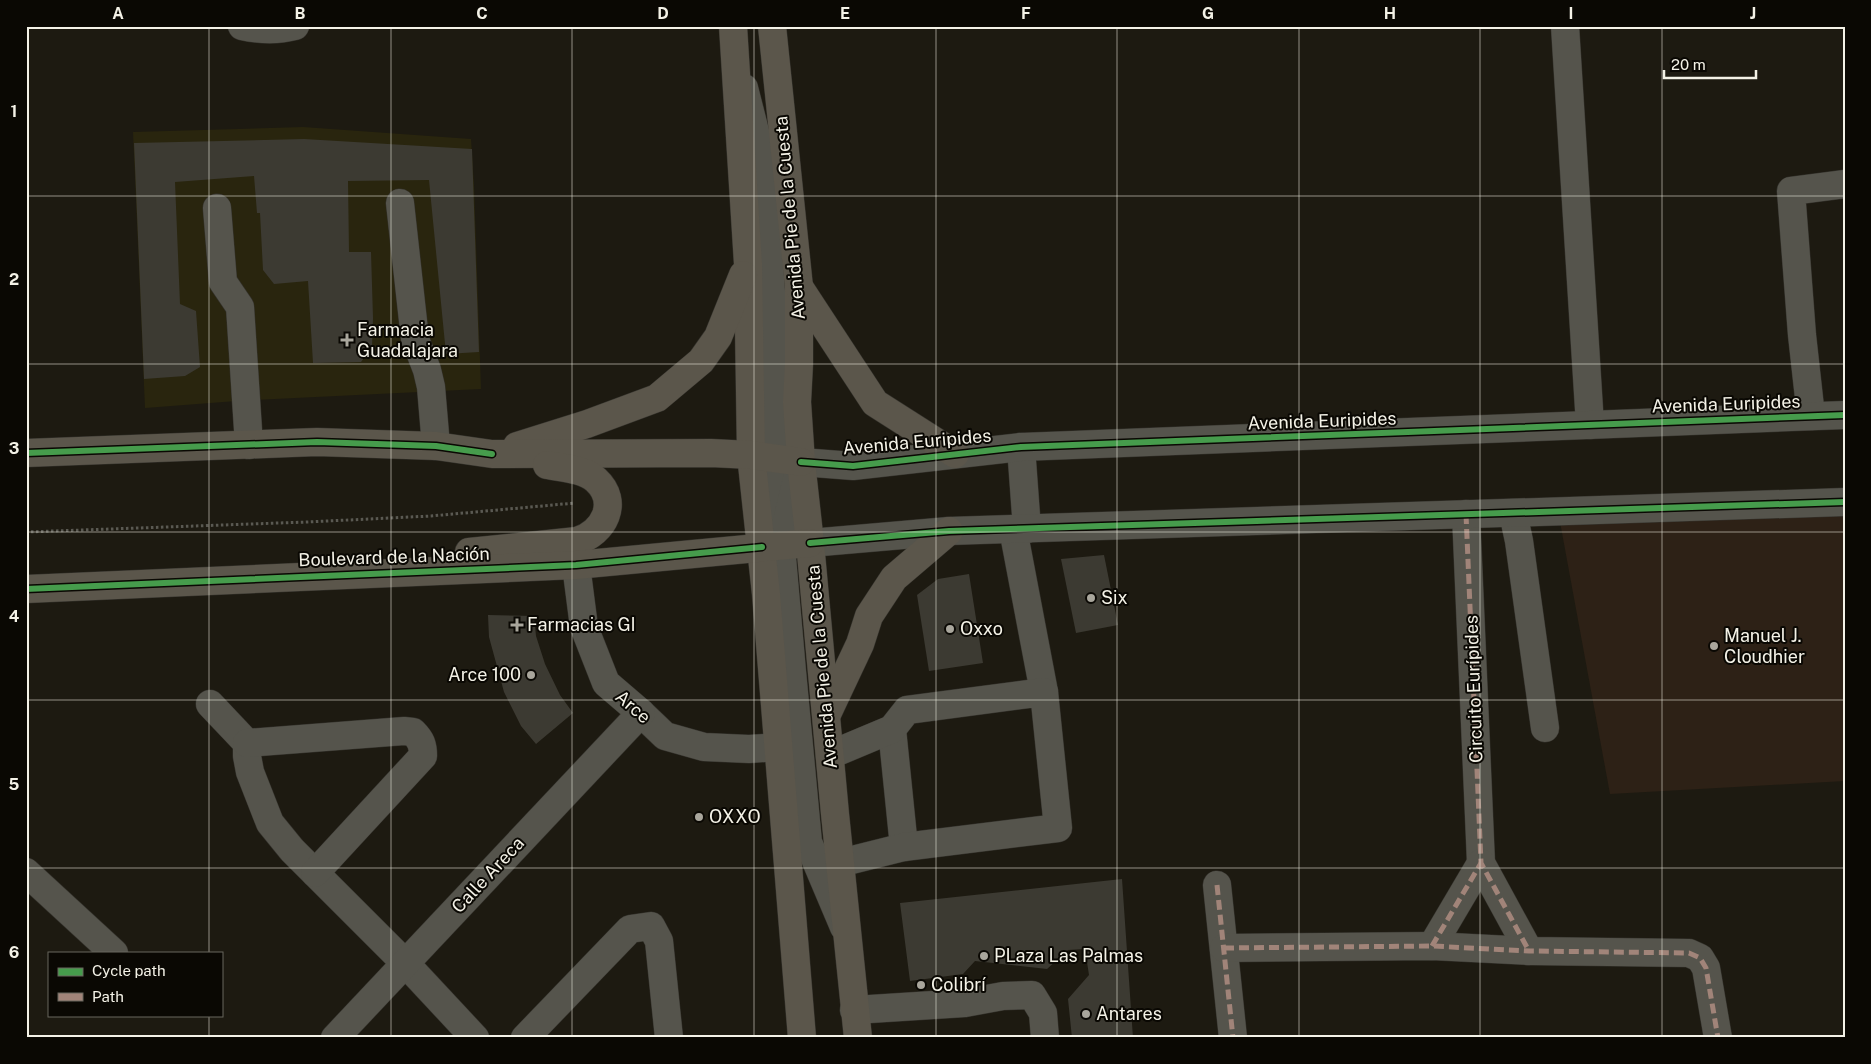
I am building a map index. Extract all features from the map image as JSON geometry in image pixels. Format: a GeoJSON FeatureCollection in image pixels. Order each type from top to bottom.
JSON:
{"type":"FeatureCollection","features":[{"type":"Feature","properties":{"kind":"main road"},"geometry":{"type":"LineString","coordinates":[[734,26],[748,264],[751,455],[771,547],[779,747],[802,1038]]}},
{"type":"Feature","properties":{"kind":"main road","name":"Avenida Pie de la Cuesta"},"geometry":{"type":"LineString","coordinates":[[772,26],[799,287],[799,364],[797,402],[790,460],[810,543],[858,1038]]}},
{"type":"Feature","properties":{"kind":"main road"},"geometry":{"type":"LineString","coordinates":[[492,454],[587,424],[657,398],[701,362],[718,337],[748,264]]}},
{"type":"Feature","properties":{"kind":"main road"},"geometry":{"type":"LineString","coordinates":[[799,287],[875,402],[955,454]]}},
{"type":"Feature","properties":{"kind":"main road"},"geometry":{"type":"LineString","coordinates":[[26,453],[317,442],[436,446],[492,454],[587,474],[596,480],[603,490],[606,500],[607,511],[604,522],[588,538],[577,541],[459,553],[296,576]]}},
{"type":"Feature","properties":{"kind":"main road"},"geometry":{"type":"LineString","coordinates":[[492,454],[711,453],[751,455],[790,460]]}},
{"type":"Feature","properties":{"kind":"main road"},"geometry":{"type":"LineString","coordinates":[[826,716],[860,644],[869,616],[894,578],[949,531]]}},
{"type":"Feature","properties":{"kind":"main road","name":"Boulevard de la Nación"},"geometry":{"type":"LineString","coordinates":[[26,589],[576,565],[810,543]]}},
{"type":"Feature","properties":{"kind":"street"},"geometry":{"type":"LineString","coordinates":[[242,26],[258,30],[284,27]]}},
{"type":"Feature","properties":{"kind":"street"},"geometry":{"type":"LineString","coordinates":[[1565,26],[1590,425]]}},
{"type":"Feature","properties":{"kind":"street"},"geometry":{"type":"LineString","coordinates":[[736,59],[761,155],[773,318],[774,404],[790,460],[771,547],[808,842],[847,935]]}},
{"type":"Feature","properties":{"kind":"street"},"geometry":{"type":"LineString","coordinates":[[1811,416],[1802,335],[1791,191],[1845,184]]}},
{"type":"Feature","properties":{"kind":"street"},"geometry":{"type":"LineString","coordinates":[[400,203],[415,339],[427,370],[431,387],[436,446]]}},
{"type":"Feature","properties":{"kind":"street"},"geometry":{"type":"LineString","coordinates":[[217,208],[223,282],[240,307],[249,445]]}},
{"type":"Feature","properties":{"kind":"street","name":"Avenida Euripides"},"geometry":{"type":"LineString","coordinates":[[790,460],[854,466],[1021,448],[1845,416]]}},
{"type":"Feature","properties":{"kind":"street"},"geometry":{"type":"LineString","coordinates":[[840,863],[904,847],[1058,828],[1044,692],[1020,529],[1021,448]]}},
{"type":"Feature","properties":{"kind":"street"},"geometry":{"type":"LineString","coordinates":[[1640,508],[1845,487]]}},
{"type":"Feature","properties":{"kind":"street"},"geometry":{"type":"LineString","coordinates":[[810,543],[949,531],[1845,502]]}},
{"type":"Feature","properties":{"kind":"street"},"geometry":{"type":"LineString","coordinates":[[1513,513],[1519,541],[1545,728]]}},
{"type":"Feature","properties":{"kind":"street","name":"Circuito Eurípides"},"geometry":{"type":"LineString","coordinates":[[1466,514],[1481,863],[1529,951]]}},
{"type":"Feature","properties":{"kind":"street","name":"Arce"},"geometry":{"type":"LineString","coordinates":[[576,565],[584,628],[606,683],[641,712],[665,736],[704,747],[749,749],[779,747]]}},
{"type":"Feature","properties":{"kind":"street"},"geometry":{"type":"LineString","coordinates":[[830,755],[892,729],[907,710],[1044,692]]}},
{"type":"Feature","properties":{"kind":"street"},"geometry":{"type":"LineString","coordinates":[[210,704],[247,743],[250,772],[270,823],[292,850],[406,964],[475,1038]]}},
{"type":"Feature","properties":{"kind":"street","name":"Calle Areca"},"geometry":{"type":"LineString","coordinates":[[335,1038],[641,712]]}},
{"type":"Feature","properties":{"kind":"street"},"geometry":{"type":"LineString","coordinates":[[892,729],[904,847]]}},
{"type":"Feature","properties":{"kind":"street"},"geometry":{"type":"LineString","coordinates":[[247,743],[404,731],[414,732],[420,740],[423,747],[423,756],[315,873]]}},
{"type":"Feature","properties":{"kind":"street"},"geometry":{"type":"LineString","coordinates":[[1432,946],[1481,863]]}},
{"type":"Feature","properties":{"kind":"street"},"geometry":{"type":"LineString","coordinates":[[26,872],[113,952]]}},
{"type":"Feature","properties":{"kind":"street"},"geometry":{"type":"LineString","coordinates":[[1217,885],[1233,1038]]}},
{"type":"Feature","properties":{"kind":"street"},"geometry":{"type":"LineString","coordinates":[[525,1038],[630,929],[651,926],[659,941],[670,1038]]}},
{"type":"Feature","properties":{"kind":"street"},"geometry":{"type":"LineString","coordinates":[[1224,948],[1432,946],[1529,951],[1689,953],[1700,958],[1706,968],[1718,1038]]}},
{"type":"Feature","properties":{"kind":"street"},"geometry":{"type":"LineString","coordinates":[[854,1010],[965,1003],[1003,996],[1032,995],[1043,1013],[1045,1038]]}},
{"type":"Feature","properties":{"kind":"path"},"geometry":{"type":"LineString","coordinates":[[26,532],[431,516],[606,500]]}},
{"type":"Feature","properties":{"kind":"shaded area"},"geometry":{"type":"Polygon","coordinates":[[[303,127],[471,139],[481,389],[236,401],[145,408],[133,132],[303,127]]]}},
{"type":"Feature","properties":{"kind":"shaded area","name":"Manuel J. Cloudhier"},"geometry":{"type":"Polygon","coordinates":[[[1845,502],[1845,781],[1610,794],[1558,511],[1845,502]]]}},
{"type":"Feature","properties":{"kind":"building"},"geometry":{"type":"Polygon","coordinates":[[[304,139],[472,149],[479,352],[446,354],[429,180],[348,181],[349,252],[371,252],[372,347],[361,362],[313,363],[308,281],[274,284],[263,270],[260,213],[257,213],[254,176],[175,182],[180,304],[196,311],[200,367],[185,376],[144,379],[134,143],[304,139]]]}},
{"type":"Feature","properties":{"kind":"building","name":"Six"},"geometry":{"type":"Polygon","coordinates":[[[1104,555],[1118,625],[1076,633],[1061,559],[1104,555]]]}},
{"type":"Feature","properties":{"kind":"building","name":"Oxxo"},"geometry":{"type":"Polygon","coordinates":[[[969,574],[983,663],[929,671],[917,595],[938,579],[969,574]]]}},
{"type":"Feature","properties":{"kind":"building"},"geometry":{"type":"Polygon","coordinates":[[[488,615],[534,616],[536,636],[545,664],[560,695],[573,713],[536,744],[521,726],[504,692],[489,637],[488,615]]]}},
{"type":"Feature","properties":{"kind":"building","name":"PLaza Las Palmas"},"geometry":{"type":"Polygon","coordinates":[[[1122,879],[1133,1038],[1072,1038],[1068,999],[1089,975],[1085,949],[1068,950],[1047,969],[975,961],[963,974],[910,981],[900,903],[1122,879]]]}},
{"type":"Feature","properties":{"kind":"marked path"},"geometry":{"type":"LineString","coordinates":[[1466,514],[1481,863],[1529,951]]}},
{"type":"Feature","properties":{"kind":"marked path"},"geometry":{"type":"LineString","coordinates":[[1432,946],[1481,863]]}},
{"type":"Feature","properties":{"kind":"marked path"},"geometry":{"type":"LineString","coordinates":[[1217,885],[1233,1038]]}},
{"type":"Feature","properties":{"kind":"marked path"},"geometry":{"type":"LineString","coordinates":[[1224,948],[1432,946],[1529,951],[1689,953],[1700,958],[1706,968],[1718,1038]]}},
{"type":"Feature","properties":{"kind":"cycle path"},"geometry":{"type":"LineString","coordinates":[[801,462],[853,466],[1021,447],[1845,415]]}},
{"type":"Feature","properties":{"kind":"cycle path"},"geometry":{"type":"LineString","coordinates":[[26,453],[317,442],[436,446],[492,454]]}},
{"type":"Feature","properties":{"kind":"cycle path"},"geometry":{"type":"LineString","coordinates":[[810,543],[949,531],[1845,502]]}},
{"type":"Feature","properties":{"kind":"cycle path"},"geometry":{"type":"LineString","coordinates":[[26,589],[576,565],[762,547]]}},
{"type":"Feature","properties":{"kind":"place","name":"Farmacia Guadalajara"},"geometry":{"type":"Point","coordinates":[347,340]}},
{"type":"Feature","properties":{"kind":"place","name":"Six"},"geometry":{"type":"Point","coordinates":[1091,598]}},
{"type":"Feature","properties":{"kind":"place","name":"Farmacias GI"},"geometry":{"type":"Point","coordinates":[517,625]}},
{"type":"Feature","properties":{"kind":"place","name":"Oxxo"},"geometry":{"type":"Point","coordinates":[950,629]}},
{"type":"Feature","properties":{"kind":"place","name":"Manuel J. Cloudhier"},"geometry":{"type":"Point","coordinates":[1714,646]}},
{"type":"Feature","properties":{"kind":"place","name":"Arce 100"},"geometry":{"type":"Point","coordinates":[531,675]}},
{"type":"Feature","properties":{"kind":"place","name":"OXXO"},"geometry":{"type":"Point","coordinates":[699,817]}},
{"type":"Feature","properties":{"kind":"place","name":"PLaza Las Palmas"},"geometry":{"type":"Point","coordinates":[984,956]}},
{"type":"Feature","properties":{"kind":"place","name":"Colibrí"},"geometry":{"type":"Point","coordinates":[921,985]}},
{"type":"Feature","properties":{"kind":"place","name":"Antares"},"geometry":{"type":"Point","coordinates":[1086,1014]}}]}
